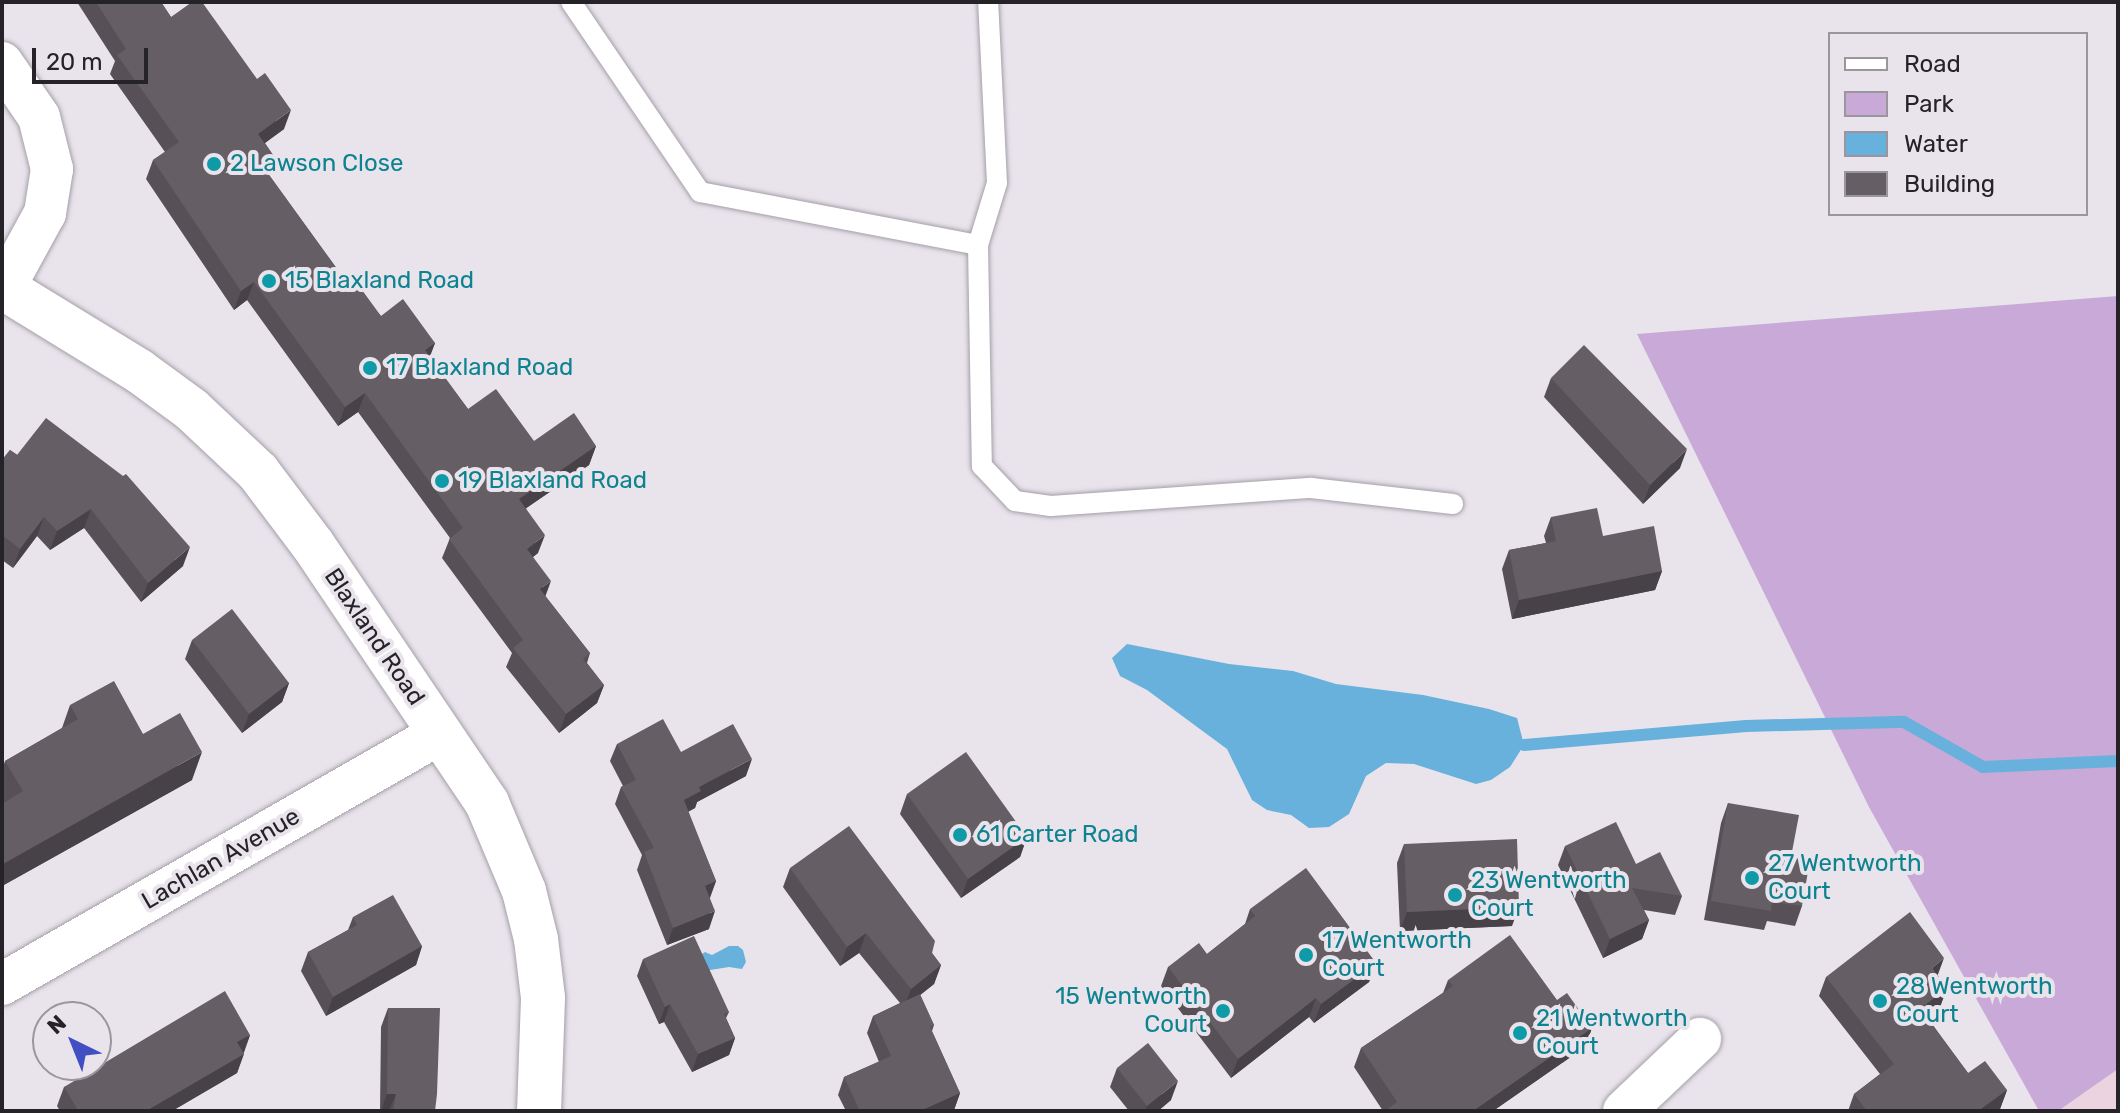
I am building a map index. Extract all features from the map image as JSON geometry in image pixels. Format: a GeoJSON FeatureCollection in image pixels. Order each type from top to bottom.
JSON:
{"type":"FeatureCollection","features":[{"type":"Feature","properties":{"kind":"street"},"geometry":{"type":"LineString","coordinates":[[2,63],[39,117],[52,169],[45,213],[3,289]]}},
{"type":"Feature","properties":{"kind":"street","name":"Blaxland Road"},"geometry":{"type":"LineString","coordinates":[[3,289],[139,371],[191,409],[258,472],[313,545],[487,803],[524,891],[536,939],[543,998],[539,1111]]}},
{"type":"Feature","properties":{"kind":"street","name":"Lachlan Avenue"},"geometry":{"type":"LineString","coordinates":[[2,984],[439,734]]}},
{"type":"Feature","properties":{"kind":"street"},"geometry":{"type":"LineString","coordinates":[[1624,1111],[1700,1039]]}},
{"type":"Feature","properties":{"kind":"lane"},"geometry":{"type":"LineString","coordinates":[[571,2],[700,192],[978,245]]}},
{"type":"Feature","properties":{"kind":"lane"},"geometry":{"type":"LineString","coordinates":[[988,2],[997,183],[978,245],[982,466],[1015,501],[1051,506],[1311,488],[1453,504]]}},
{"type":"Feature","properties":{"kind":"shaded area"},"geometry":{"type":"Polygon","coordinates":[[[2118,1069],[2118,1111],[2058,1111],[2118,1069]]]}},
{"type":"Feature","properties":{"kind":"green space"},"geometry":{"type":"Polygon","coordinates":[[[2118,296],[2118,1069],[2058,1111],[2039,1111],[1869,807],[1637,334],[2118,296]]]}},
{"type":"Feature","properties":{"kind":"water"},"geometry":{"type":"Polygon","coordinates":[[[1127,644],[1229,664],[1293,671],[1336,684],[1423,695],[1489,709],[1517,718],[1524,745],[1510,767],[1491,780],[1476,784],[1414,764],[1386,763],[1366,776],[1349,814],[1329,827],[1309,828],[1291,815],[1267,810],[1252,800],[1227,749],[1147,690],[1120,676],[1112,658],[1127,644]]]}},
{"type":"Feature","properties":{"kind":"water"},"geometry":{"type":"Polygon","coordinates":[[[729,946],[738,946],[743,950],[746,962],[742,969],[729,967],[704,971],[699,956],[705,952],[712,955],[729,946]]]}},
{"type":"Feature","properties":{"kind":"building"},"geometry":{"type":"Polygon","coordinates":[[[96,2],[161,2],[171,17],[192,2],[202,2],[257,79],[265,73],[291,110],[258,134],[273,155],[261,164],[353,291],[359,286],[381,316],[403,299],[435,343],[425,350],[468,409],[496,389],[534,441],[574,413],[596,446],[519,499],[545,535],[527,549],[551,581],[540,589],[590,653],[583,659],[604,685],[566,714],[513,648],[523,640],[449,539],[463,528],[365,393],[345,407],[254,282],[241,291],[153,160],[179,142],[117,55],[126,49],[96,2]]]}},
{"type":"Feature","properties":{"kind":"building"},"geometry":{"type":"Polygon","coordinates":[[[1584,345],[1687,449],[1650,485],[1551,378],[1584,345]]]}},
{"type":"Feature","properties":{"kind":"building"},"geometry":{"type":"Polygon","coordinates":[[[46,418],[123,476],[126,474],[190,547],[148,583],[91,509],[57,531],[44,517],[20,549],[2,535],[2,460],[10,450],[17,455],[46,418]]]}},
{"type":"Feature","properties":{"kind":"building"},"geometry":{"type":"Polygon","coordinates":[[[1597,508],[1603,536],[1654,526],[1662,571],[1519,600],[1509,550],[1556,541],[1551,517],[1597,508]]]}},
{"type":"Feature","properties":{"kind":"building"},"geometry":{"type":"Polygon","coordinates":[[[232,609],[289,683],[249,714],[192,640],[232,609]]]}},
{"type":"Feature","properties":{"kind":"building"},"geometry":{"type":"Polygon","coordinates":[[[114,681],[143,734],[180,713],[202,752],[3,864],[2,804],[23,791],[5,761],[78,719],[70,705],[114,681]]]}},
{"type":"Feature","properties":{"kind":"building"},"geometry":{"type":"Polygon","coordinates":[[[663,719],[681,752],[733,724],[752,759],[699,787],[701,791],[684,800],[716,881],[705,886],[715,911],[673,928],[644,852],[654,848],[621,787],[636,780],[617,744],[663,719]]]}},
{"type":"Feature","properties":{"kind":"building","name":"61 Carter Road"},"geometry":{"type":"Polygon","coordinates":[[[966,752],[1027,837],[968,879],[907,794],[966,752]]]}},
{"type":"Feature","properties":{"kind":"building","name":"27 Wentworth Court"},"geometry":{"type":"Polygon","coordinates":[[[1728,803],[1799,815],[1791,857],[1810,860],[1802,906],[1772,902],[1771,911],[1711,901],[1728,803]]]}},
{"type":"Feature","properties":{"kind":"building"},"geometry":{"type":"Polygon","coordinates":[[[1616,822],[1636,864],[1660,852],[1682,896],[1632,888],[1649,920],[1610,939],[1565,846],[1616,822]]]}},
{"type":"Feature","properties":{"kind":"building"},"geometry":{"type":"Polygon","coordinates":[[[849,826],[935,941],[932,953],[941,965],[911,989],[866,933],[847,947],[790,868],[849,826]]]}},
{"type":"Feature","properties":{"kind":"building","name":"23 Wentworth Court"},"geometry":{"type":"Polygon","coordinates":[[[1517,839],[1519,907],[1407,912],[1404,844],[1517,839]]]}},
{"type":"Feature","properties":{"kind":"building"},"geometry":{"type":"Polygon","coordinates":[[[1306,868],[1376,963],[1321,1004],[1316,998],[1238,1059],[1168,967],[1199,943],[1207,954],[1255,916],[1250,909],[1306,868]]]}},
{"type":"Feature","properties":{"kind":"building"},"geometry":{"type":"Polygon","coordinates":[[[393,895],[422,946],[333,997],[308,952],[357,925],[353,917],[393,895]]]}},
{"type":"Feature","properties":{"kind":"building"},"geometry":{"type":"Polygon","coordinates":[[[1910,912],[1944,958],[1932,968],[1947,988],[1920,1009],[1968,1073],[1985,1061],[2007,1090],[1978,1111],[1867,1111],[1854,1094],[1894,1064],[1826,977],[1910,912]]]}},
{"type":"Feature","properties":{"kind":"building"},"geometry":{"type":"Polygon","coordinates":[[[1510,935],[1557,1000],[1567,993],[1592,1028],[1473,1111],[1385,1111],[1397,1102],[1361,1048],[1453,986],[1448,980],[1510,935]]]}},
{"type":"Feature","properties":{"kind":"building"},"geometry":{"type":"Polygon","coordinates":[[[694,936],[729,1012],[724,1014],[735,1038],[698,1054],[670,1004],[665,1007],[643,959],[694,936]]]}},
{"type":"Feature","properties":{"kind":"building"},"geometry":{"type":"Polygon","coordinates":[[[225,991],[250,1035],[237,1042],[244,1054],[146,1111],[75,1111],[78,1110],[64,1087],[74,1081],[112,1081],[112,1058],[225,991]]]}},
{"type":"Feature","properties":{"kind":"building"},"geometry":{"type":"Polygon","coordinates":[[[920,994],[934,1025],[930,1027],[960,1093],[920,1111],[860,1111],[844,1077],[891,1056],[873,1016],[920,994]]]}},
{"type":"Feature","properties":{"kind":"building"},"geometry":{"type":"Polygon","coordinates":[[[388,1008],[440,1008],[435,1111],[393,1111],[396,1094],[387,1094],[388,1008]]]}},
{"type":"Feature","properties":{"kind":"building"},"geometry":{"type":"Polygon","coordinates":[[[1148,1043],[1178,1081],[1147,1106],[1117,1068],[1148,1043]]]}},
{"type":"Feature","properties":{"kind":"waterway"},"geometry":{"type":"LineString","coordinates":[[1524,745],[1746,726],[1904,722],[1983,767],[2118,761]]}},
{"type":"Feature","properties":{"kind":"place","name":"2 Lawson Close"},"geometry":{"type":"Point","coordinates":[214,164]}},
{"type":"Feature","properties":{"kind":"place","name":"15 Blaxland Road"},"geometry":{"type":"Point","coordinates":[269,281]}},
{"type":"Feature","properties":{"kind":"place","name":"17 Blaxland Road"},"geometry":{"type":"Point","coordinates":[370,368]}},
{"type":"Feature","properties":{"kind":"place","name":"19 Blaxland Road"},"geometry":{"type":"Point","coordinates":[442,481]}},
{"type":"Feature","properties":{"kind":"place","name":"61 Carter Road"},"geometry":{"type":"Point","coordinates":[960,835]}},
{"type":"Feature","properties":{"kind":"place","name":"27 Wentworth Court"},"geometry":{"type":"Point","coordinates":[1752,878]}},
{"type":"Feature","properties":{"kind":"place","name":"23 Wentworth Court"},"geometry":{"type":"Point","coordinates":[1455,895]}},
{"type":"Feature","properties":{"kind":"place","name":"17 Wentworth Court"},"geometry":{"type":"Point","coordinates":[1306,955]}},
{"type":"Feature","properties":{"kind":"place","name":"28 Wentworth Court"},"geometry":{"type":"Point","coordinates":[1880,1001]}},
{"type":"Feature","properties":{"kind":"place","name":"15 Wentworth Court"},"geometry":{"type":"Point","coordinates":[1223,1011]}},
{"type":"Feature","properties":{"kind":"place","name":"21 Wentworth Court"},"geometry":{"type":"Point","coordinates":[1520,1033]}}]}
